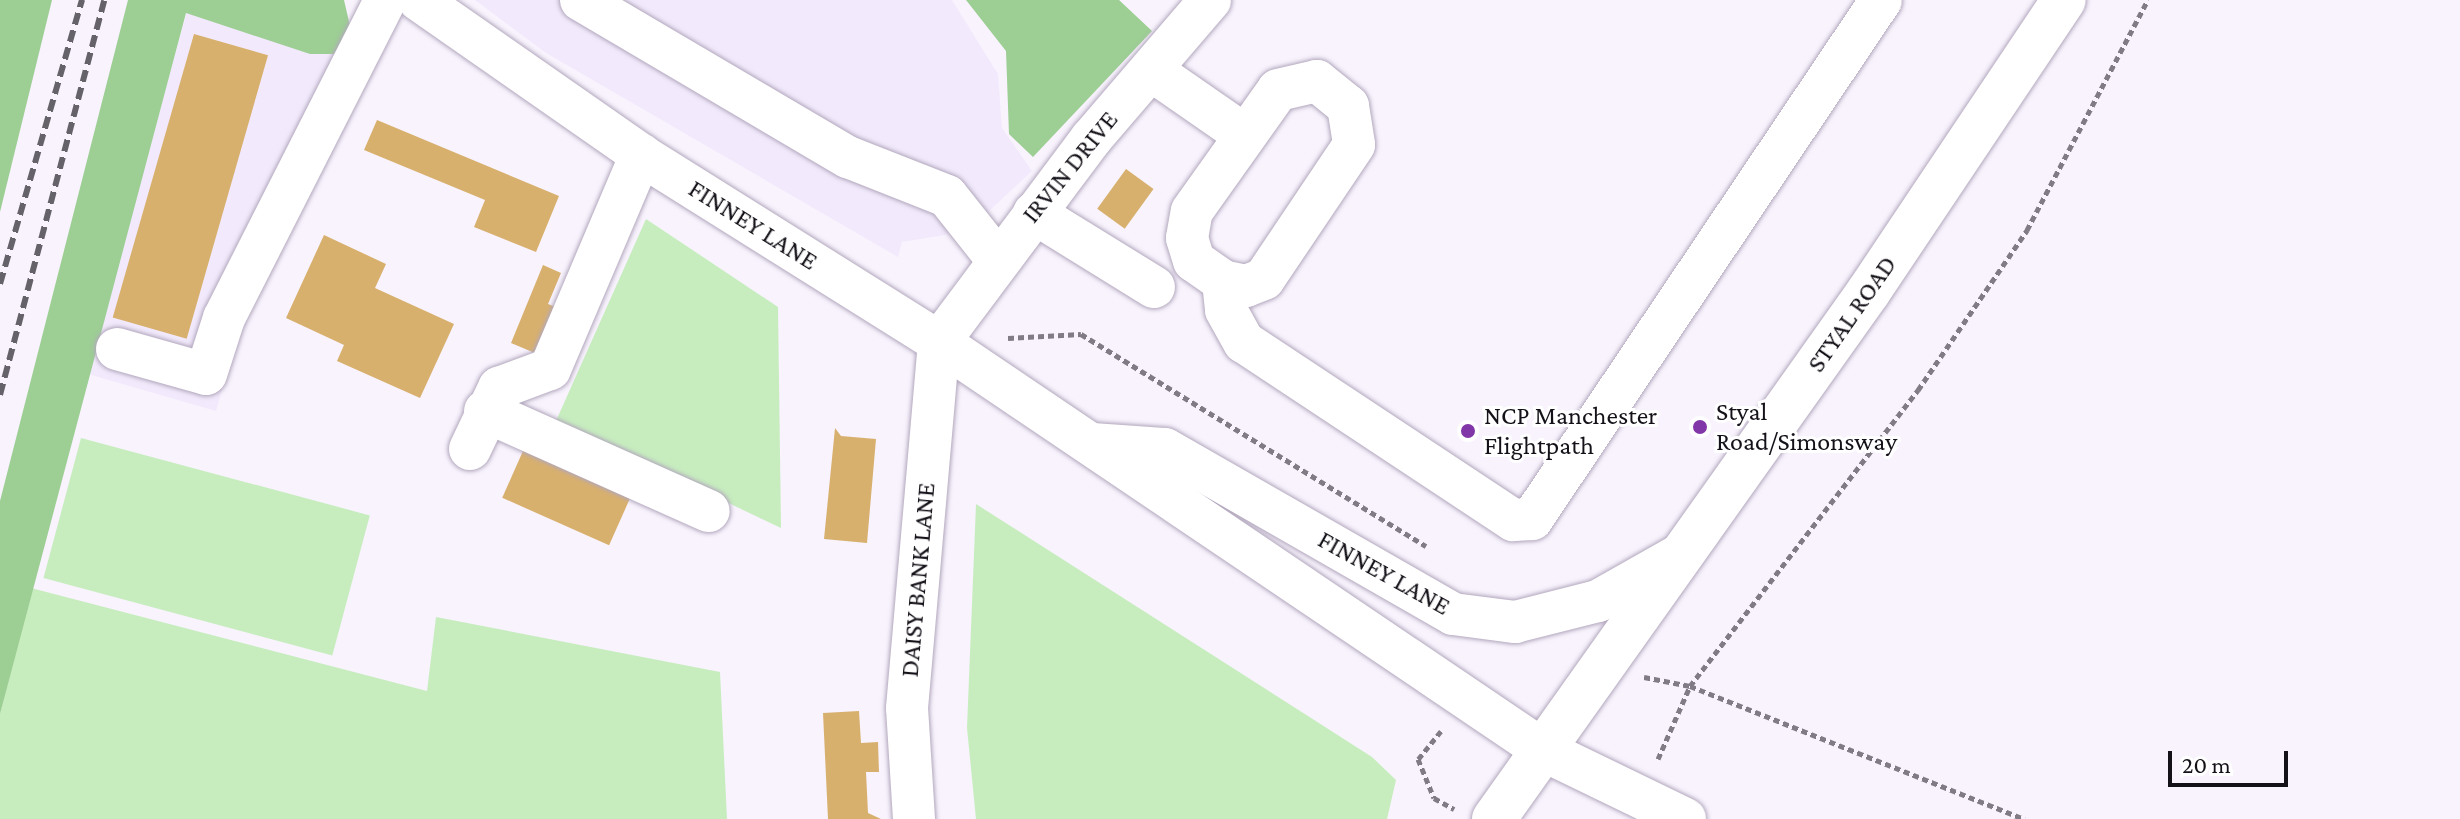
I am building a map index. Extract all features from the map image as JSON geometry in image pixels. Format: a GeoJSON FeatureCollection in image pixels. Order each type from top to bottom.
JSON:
{"type":"FeatureCollection","features":[{"type":"Feature","properties":{"kind":"main road","name":"STYAL ROAD"},"geometry":{"type":"LineString","coordinates":[[1494,819],[1683,553],[2064,0]]}},
{"type":"Feature","properties":{"kind":"street"},"geometry":{"type":"LineString","coordinates":[[117,349],[206,374],[224,318],[385,0]]}},
{"type":"Feature","properties":{"kind":"street","name":"FINNEY LANE"},"geometry":{"type":"LineString","coordinates":[[419,0],[641,155],[939,342],[1543,750],[1685,819]]}},
{"type":"Feature","properties":{"kind":"street"},"geometry":{"type":"LineString","coordinates":[[581,0],[848,157],[947,196],[997,259]]}},
{"type":"Feature","properties":{"kind":"street","name":"IRVIN DRIVE"},"geometry":{"type":"LineString","coordinates":[[939,342],[997,259],[1210,0]]}},
{"type":"Feature","properties":{"kind":"street"},"geometry":{"type":"LineString","coordinates":[[1223,281],[1226,310],[1244,342],[1513,520],[1532,519],[1881,0]]}},
{"type":"Feature","properties":{"kind":"street"},"geometry":{"type":"LineString","coordinates":[[1151,70],[1245,135]]}},
{"type":"Feature","properties":{"kind":"street"},"geometry":{"type":"LineString","coordinates":[[1317,81],[1337,91],[1356,125],[1354,145],[1264,279],[1246,286],[1223,281],[1194,261],[1187,238],[1192,211],[1245,135],[1278,90],[1317,81]]}},
{"type":"Feature","properties":{"kind":"street"},"geometry":{"type":"LineString","coordinates":[[641,155],[550,369],[499,388],[478,430],[709,511]]}},
{"type":"Feature","properties":{"kind":"street"},"geometry":{"type":"LineString","coordinates":[[1034,213],[1154,287]]}},
{"type":"Feature","properties":{"kind":"street","name":"DAISY BANK LANE"},"geometry":{"type":"LineString","coordinates":[[914,819],[907,708],[939,342]]}},
{"type":"Feature","properties":{"kind":"street","name":"FINNEY LANE"},"geometry":{"type":"LineString","coordinates":[[1091,444],[1165,449],[1453,614],[1515,622],[1570,608],[1683,553]]}},
{"type":"Feature","properties":{"kind":"path"},"geometry":{"type":"LineString","coordinates":[[1641,799],[1690,686],[1918,390],[2027,230],[2148,0]]}},
{"type":"Feature","properties":{"kind":"path"},"geometry":{"type":"LineString","coordinates":[[1690,686],[2025,819]]}},
{"type":"Feature","properties":{"kind":"shaded area"},"geometry":{"type":"Polygon","coordinates":[[[190,0],[381,52],[242,320],[216,411],[88,374],[190,0]]]}},
{"type":"Feature","properties":{"kind":"shaded area"},"geometry":{"type":"Polygon","coordinates":[[[475,0],[952,0],[998,74],[1002,128],[1032,171],[987,213],[945,235],[902,242],[898,257],[546,53],[475,0]]]}},
{"type":"Feature","properties":{"kind":"green space"},"geometry":{"type":"Polygon","coordinates":[[[0,0],[52,0],[0,212],[0,0]]]}},
{"type":"Feature","properties":{"kind":"green space"},"geometry":{"type":"Polygon","coordinates":[[[128,0],[344,0],[350,26],[334,54],[310,54],[186,13],[0,714],[0,501],[128,0]]]}},
{"type":"Feature","properties":{"kind":"green space"},"geometry":{"type":"Polygon","coordinates":[[[966,0],[1119,0],[1152,31],[1033,157],[1009,134],[1006,51],[966,0]]]}},
{"type":"Feature","properties":{"kind":"green space"},"geometry":{"type":"Polygon","coordinates":[[[646,219],[778,307],[781,528],[556,421],[646,219]]]}},
{"type":"Feature","properties":{"kind":"green space"},"geometry":{"type":"Polygon","coordinates":[[[81,438],[370,515],[332,655],[43,578],[81,438]]]}},
{"type":"Feature","properties":{"kind":"green space"},"geometry":{"type":"Polygon","coordinates":[[[976,504],[1372,757],[1396,780],[1387,819],[976,819],[967,728],[976,504]]]}},
{"type":"Feature","properties":{"kind":"green space"},"geometry":{"type":"Polygon","coordinates":[[[31,588],[427,691],[436,617],[720,672],[727,819],[0,819],[0,714],[31,588]]]}},
{"type":"Feature","properties":{"kind":"building"},"geometry":{"type":"Polygon","coordinates":[[[194,34],[268,55],[187,339],[113,318],[194,34]]]}},
{"type":"Feature","properties":{"kind":"building"},"geometry":{"type":"Polygon","coordinates":[[[377,120],[559,196],[536,252],[474,227],[485,200],[364,150],[377,120]]]}},
{"type":"Feature","properties":{"kind":"building"},"geometry":{"type":"Polygon","coordinates":[[[1126,169],[1154,189],[1125,229],[1097,209],[1126,169]]]}},
{"type":"Feature","properties":{"kind":"building"},"geometry":{"type":"Polygon","coordinates":[[[324,235],[386,264],[375,288],[454,324],[420,398],[337,361],[344,345],[286,318],[324,235]]]}},
{"type":"Feature","properties":{"kind":"building"},"geometry":{"type":"Polygon","coordinates":[[[543,265],[561,273],[548,304],[561,309],[542,356],[511,343],[543,265]]]}},
{"type":"Feature","properties":{"kind":"building"},"geometry":{"type":"Polygon","coordinates":[[[835,428],[841,436],[876,439],[867,543],[824,539],[835,428]]]}},
{"type":"Feature","properties":{"kind":"building"},"geometry":{"type":"Polygon","coordinates":[[[527,442],[634,490],[609,545],[502,498],[527,442]]]}},
{"type":"Feature","properties":{"kind":"building"},"geometry":{"type":"Polygon","coordinates":[[[859,711],[861,743],[878,742],[879,772],[866,772],[868,813],[881,819],[828,819],[823,713],[859,711]]]}},
{"type":"Feature","properties":{"kind":"railway"},"geometry":{"type":"LineString","coordinates":[[0,284],[82,0]]}},
{"type":"Feature","properties":{"kind":"railway"},"geometry":{"type":"LineString","coordinates":[[0,395],[104,0]]}},
{"type":"Feature","properties":{"kind":"place","name":"Styal Road/Simonsway"},"geometry":{"type":"Point","coordinates":[1700,427]}},
{"type":"Feature","properties":{"kind":"place","name":"NCP Manchester Flightpath"},"geometry":{"type":"Point","coordinates":[1468,431]}}]}
